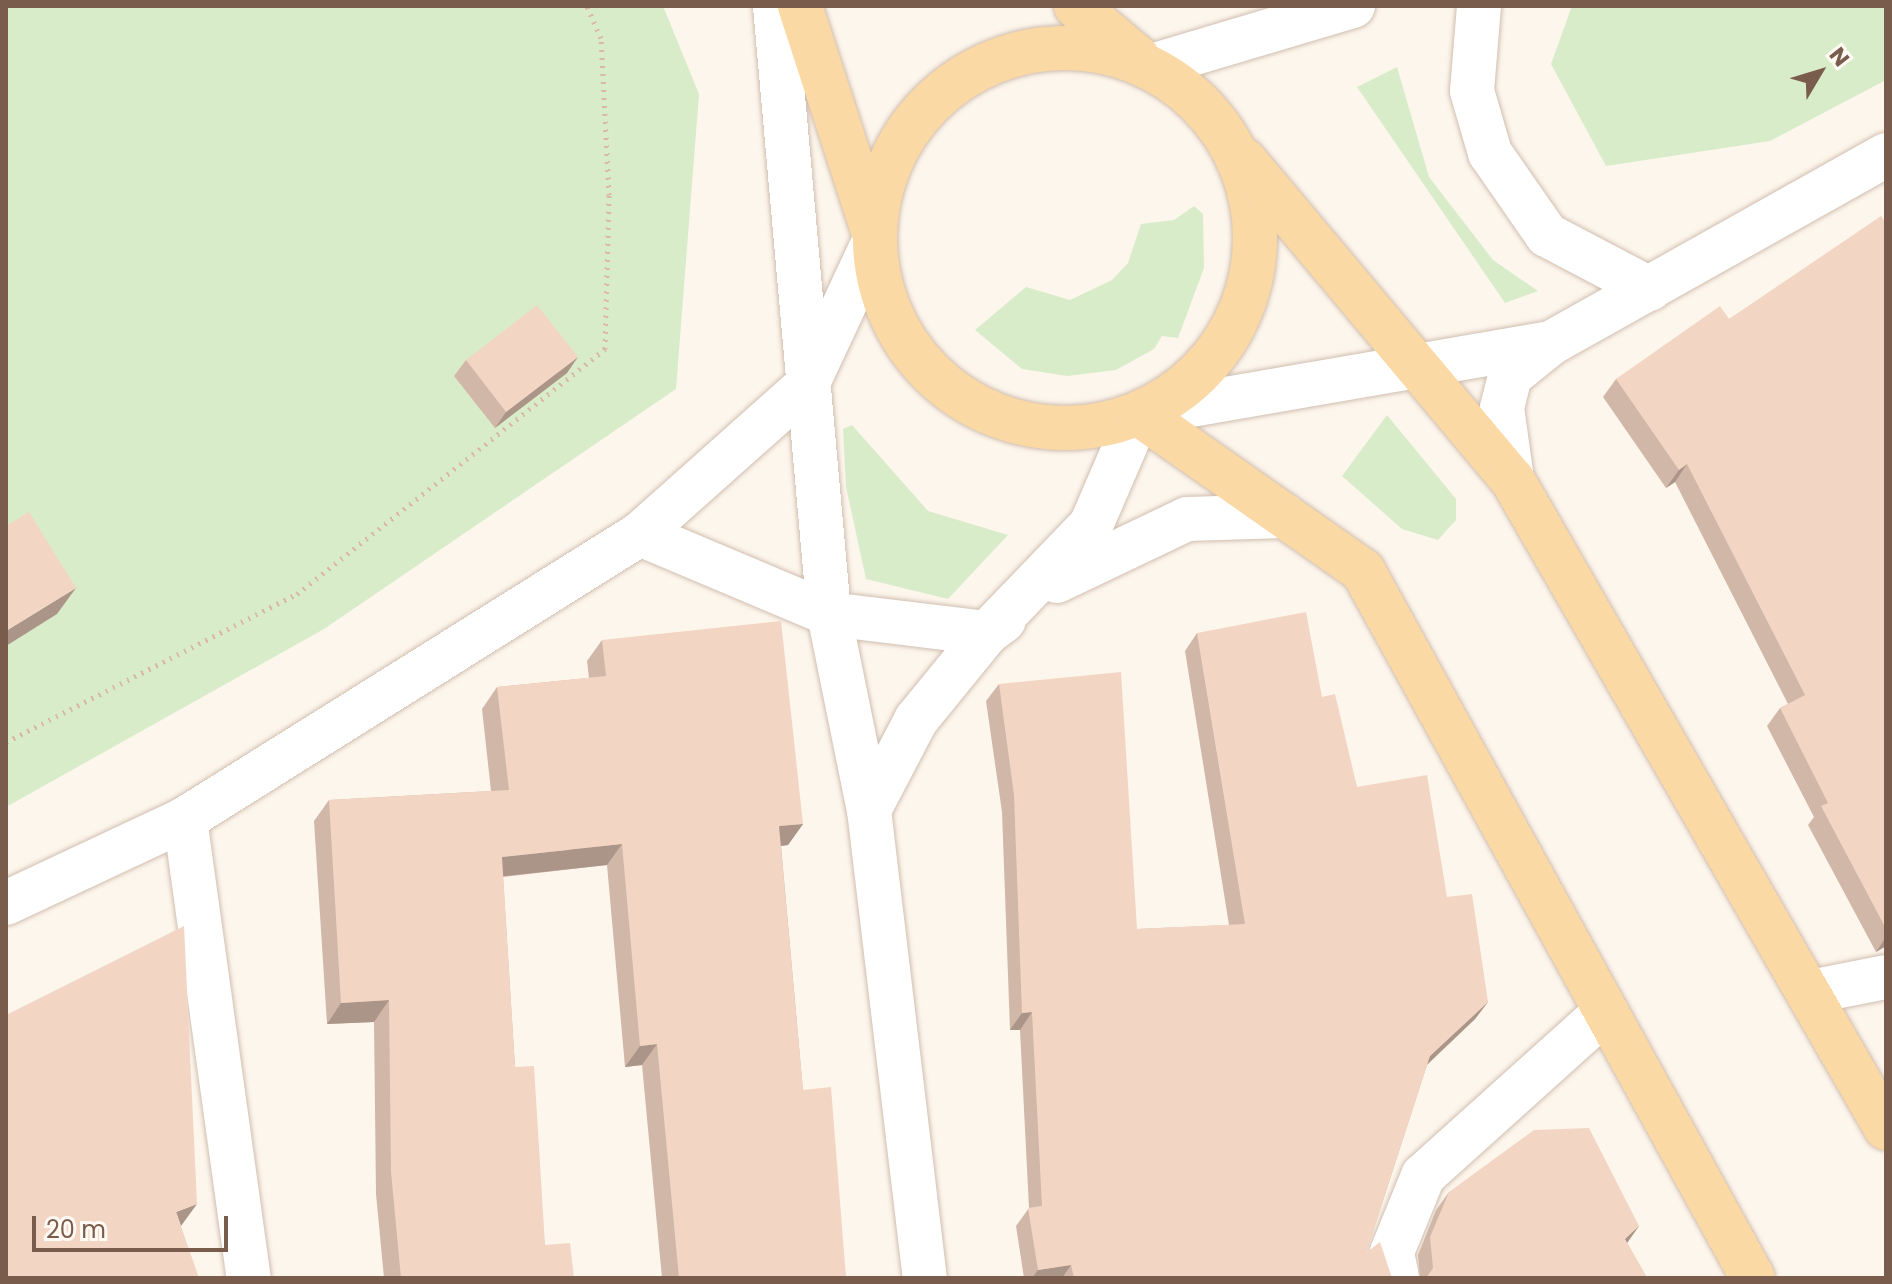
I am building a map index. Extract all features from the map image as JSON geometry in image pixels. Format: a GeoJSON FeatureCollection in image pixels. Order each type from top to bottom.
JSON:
{"type":"FeatureCollection","features":[{"type":"Feature","properties":{"kind":"main road"},"geometry":{"type":"LineString","coordinates":[[800,6],[875,239],[894,319],[929,372],[958,396],[1028,425],[1104,425],[1139,414],[1178,393],[1231,333],[1247,296],[1254,216],[1231,144]]}},
{"type":"Feature","properties":{"kind":"main road"},"geometry":{"type":"LineString","coordinates":[[1076,6],[1148,67],[1209,112],[1231,144],[1512,479],[1886,1128]]}},
{"type":"Feature","properties":{"kind":"main road"},"geometry":{"type":"LineString","coordinates":[[875,239],[886,173],[903,137],[960,78],[995,60],[1075,47],[1148,67]]}},
{"type":"Feature","properties":{"kind":"main road"},"geometry":{"type":"LineString","coordinates":[[1139,414],[1363,571],[1604,1013],[1753,1278]]}},
{"type":"Feature","properties":{"kind":"street"},"geometry":{"type":"LineString","coordinates":[[775,6],[829,614],[869,810],[925,1278]]}},
{"type":"Feature","properties":{"kind":"street"},"geometry":{"type":"LineString","coordinates":[[1148,67],[1353,6]]}},
{"type":"Feature","properties":{"kind":"street"},"geometry":{"type":"LineString","coordinates":[[1479,6],[1472,91],[1490,153],[1547,235],[1650,289]]}},
{"type":"Feature","properties":{"kind":"street"},"geometry":{"type":"LineString","coordinates":[[1512,479],[1502,408],[1510,376],[1551,343],[1886,155]]}},
{"type":"Feature","properties":{"kind":"street"},"geometry":{"type":"LineString","coordinates":[[6,903],[185,819],[640,534],[807,385],[875,239]]}},
{"type":"Feature","properties":{"kind":"street"},"geometry":{"type":"LineString","coordinates":[[869,810],[916,720],[987,633],[1091,525],[1139,414],[1551,343]]}},
{"type":"Feature","properties":{"kind":"street"},"geometry":{"type":"LineString","coordinates":[[640,534],[829,614],[987,633],[1081,564],[1187,519],[1285,516]]}},
{"type":"Feature","properties":{"kind":"street"},"geometry":{"type":"LineString","coordinates":[[185,819],[249,1278]]}},
{"type":"Feature","properties":{"kind":"street"},"geometry":{"type":"LineString","coordinates":[[1810,992],[1886,977]]}},
{"type":"Feature","properties":{"kind":"street"},"geometry":{"type":"LineString","coordinates":[[1397,1278],[1392,1252],[1423,1176],[1604,1013]]}},
{"type":"Feature","properties":{"kind":"path"},"geometry":{"type":"LineString","coordinates":[[6,742],[297,594],[605,349],[609,195],[601,38],[587,6]]}},
{"type":"Feature","properties":{"kind":"green space"},"geometry":{"type":"Polygon","coordinates":[[[6,6],[663,6],[699,94],[676,389],[324,629],[6,807],[6,6]]]}},
{"type":"Feature","properties":{"kind":"green space"},"geometry":{"type":"Polygon","coordinates":[[[1572,6],[1886,6],[1886,80],[1770,141],[1606,166],[1551,64],[1572,6]]]}},
{"type":"Feature","properties":{"kind":"green space"},"geometry":{"type":"Polygon","coordinates":[[[1397,67],[1429,177],[1493,260],[1538,291],[1505,303],[1357,87],[1397,67]]]}},
{"type":"Feature","properties":{"kind":"green space"},"geometry":{"type":"Polygon","coordinates":[[[1194,206],[1203,214],[1204,268],[1178,338],[1162,336],[1154,349],[1116,370],[1067,376],[1022,369],[975,330],[1026,287],[1070,300],[1112,280],[1128,263],[1141,224],[1174,220],[1194,206]]]}},
{"type":"Feature","properties":{"kind":"green space"},"geometry":{"type":"Polygon","coordinates":[[[1387,415],[1456,499],[1456,520],[1438,540],[1402,529],[1342,476],[1387,415]]]}},
{"type":"Feature","properties":{"kind":"green space"},"geometry":{"type":"Polygon","coordinates":[[[852,425],[928,511],[1008,535],[948,599],[866,579],[846,487],[843,429],[852,425]]]}},
{"type":"Feature","properties":{"kind":"building"},"geometry":{"type":"Polygon","coordinates":[[[1881,216],[1886,223],[1886,929],[1821,806],[1828,803],[1780,708],[1805,695],[1687,464],[1679,470],[1616,379],[1720,306],[1729,319],[1881,216]]]}},
{"type":"Feature","properties":{"kind":"building"},"geometry":{"type":"Polygon","coordinates":[[[537,305],[578,357],[506,412],[466,360],[537,305]]]}},
{"type":"Feature","properties":{"kind":"building"},"geometry":{"type":"Polygon","coordinates":[[[29,512],[76,588],[6,631],[6,526],[29,512]]]}},
{"type":"Feature","properties":{"kind":"building"},"geometry":{"type":"Polygon","coordinates":[[[1306,612],[1322,697],[1335,694],[1357,787],[1427,775],[1447,897],[1472,894],[1488,1002],[1430,1056],[1366,1253],[1380,1242],[1392,1278],[1074,1278],[1071,1265],[1038,1270],[1028,1208],[1042,1206],[1032,1012],[1022,1013],[1014,795],[999,684],[1121,672],[1137,929],[1245,924],[1197,633],[1306,612]]]}},
{"type":"Feature","properties":{"kind":"building"},"geometry":{"type":"Polygon","coordinates":[[[781,621],[803,824],[779,826],[803,1090],[831,1087],[846,1278],[679,1278],[657,1044],[640,1046],[622,844],[502,857],[515,1067],[534,1066],[545,1245],[570,1243],[574,1278],[401,1278],[391,1172],[389,1000],[341,1003],[329,800],[509,790],[497,687],[606,676],[602,640],[781,621]]]}},
{"type":"Feature","properties":{"kind":"building"},"geometry":{"type":"Polygon","coordinates":[[[184,926],[197,1204],[176,1212],[199,1278],[6,1278],[6,1015],[184,926]]]}},
{"type":"Feature","properties":{"kind":"building"},"geometry":{"type":"Polygon","coordinates":[[[1589,1128],[1639,1226],[1625,1239],[1647,1278],[1426,1278],[1433,1268],[1430,1237],[1449,1192],[1534,1130],[1589,1128]]]}}]}
